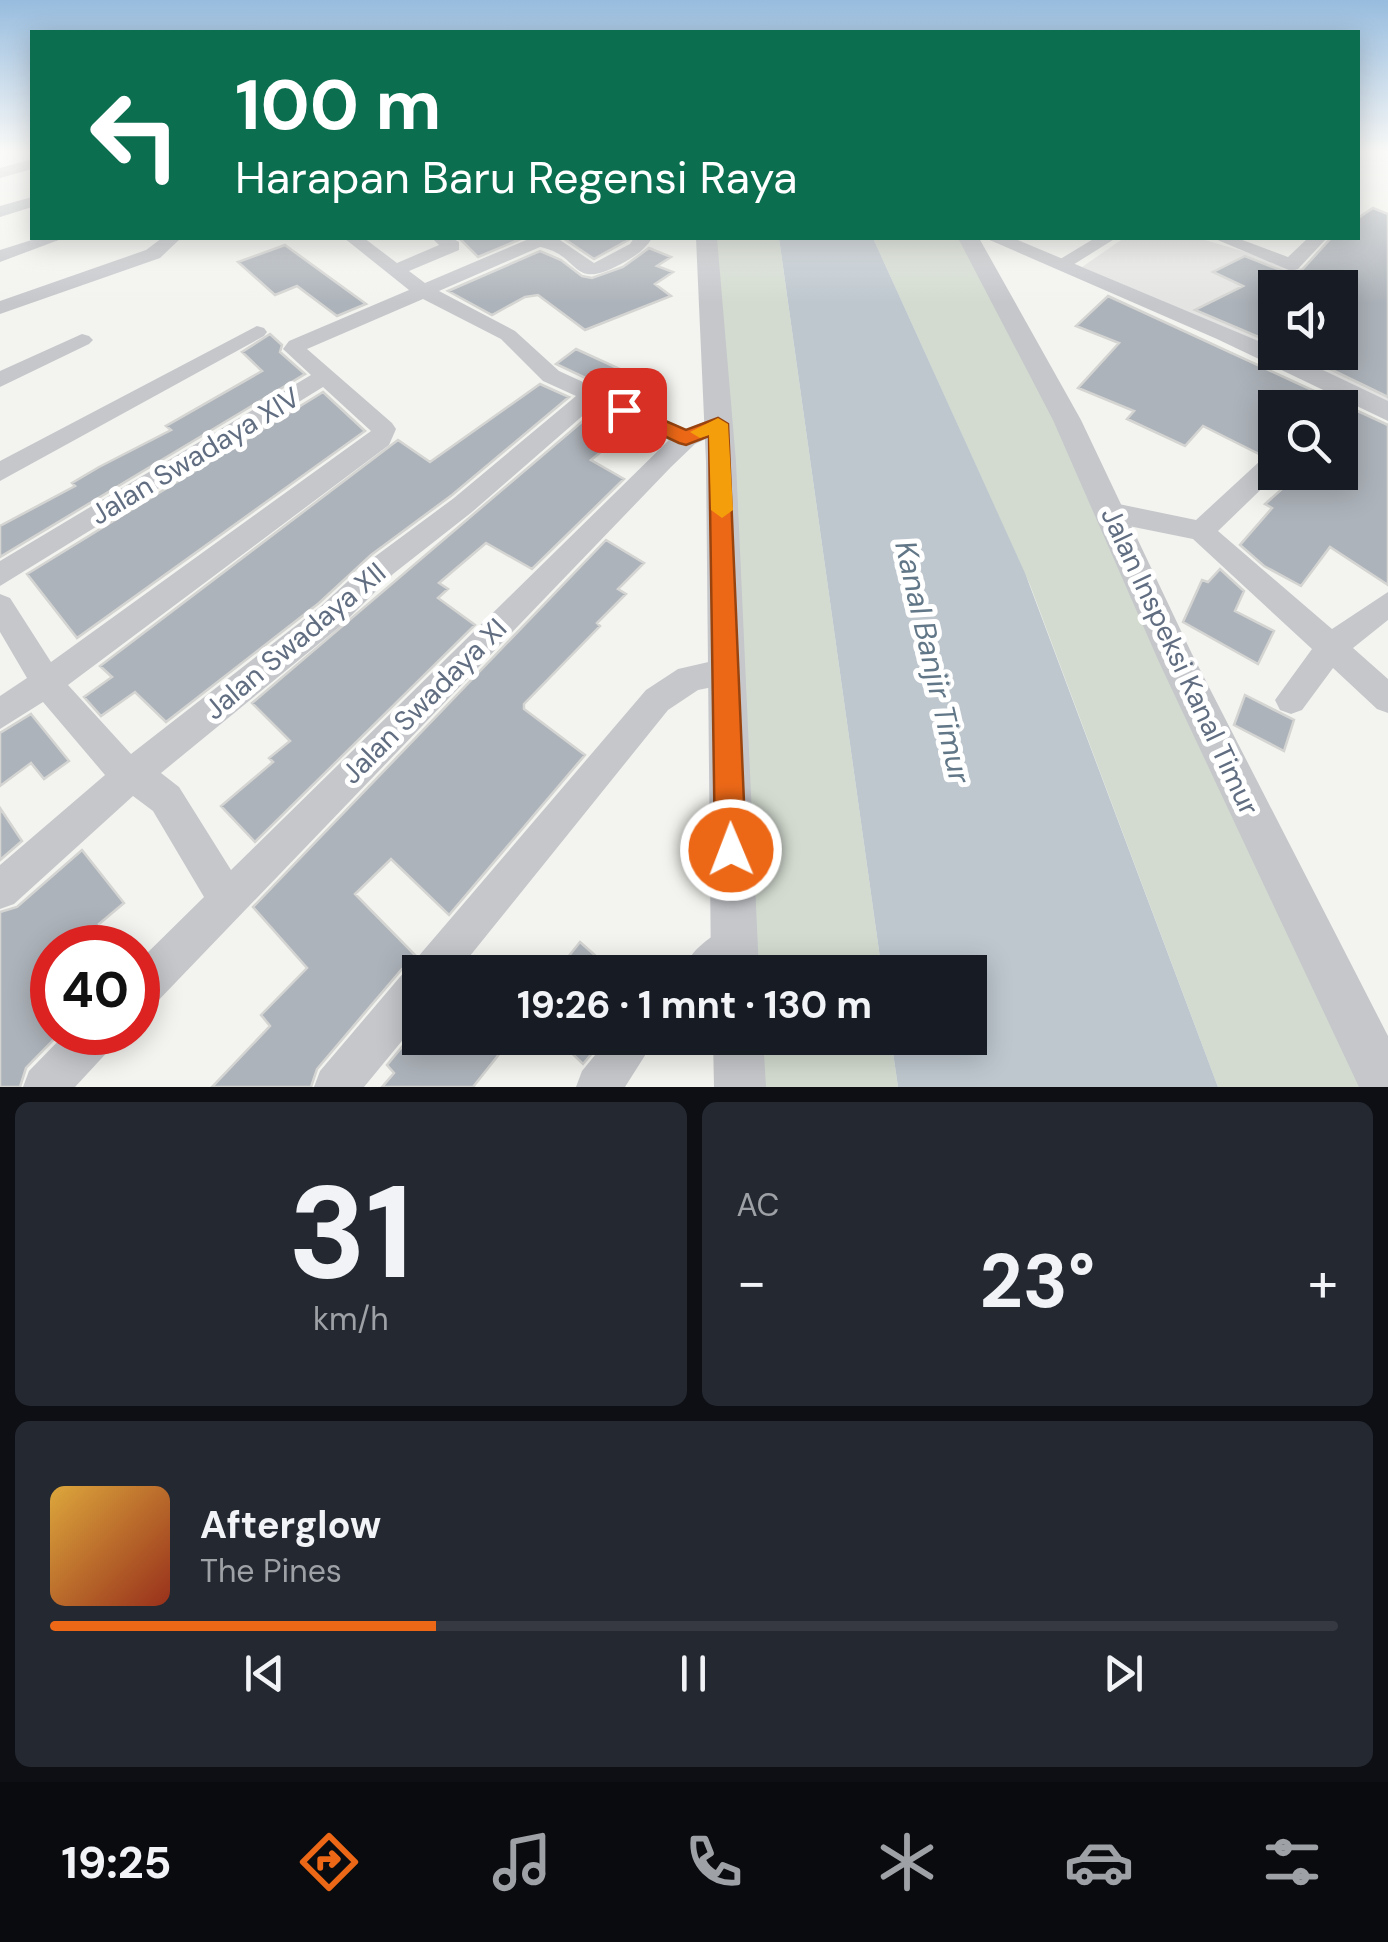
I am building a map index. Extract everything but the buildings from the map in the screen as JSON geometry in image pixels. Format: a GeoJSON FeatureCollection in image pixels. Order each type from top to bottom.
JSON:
{"type":"FeatureCollection","features":[{"type":"Feature","properties":{"kind":"street"},"geometry":{"type":"LineString","coordinates":[[0,212],[30,203]]}},
{"type":"Feature","properties":{"kind":"street"},"geometry":{"type":"LineString","coordinates":[[0,256],[50,240]]}},
{"type":"Feature","properties":{"kind":"street"},"geometry":{"type":"LineString","coordinates":[[0,308],[154,254],[170,240]]}},
{"type":"Feature","properties":{"kind":"street"},"geometry":{"type":"LineString","coordinates":[[356,240],[423,291],[508,336],[551,376],[686,438]]}},
{"type":"Feature","properties":{"kind":"street"},"geometry":{"type":"LineString","coordinates":[[396,270],[454,246],[444,240]]}},
{"type":"Feature","properties":{"kind":"street","name":"Jalan Swadaya XIV"},"geometry":{"type":"LineString","coordinates":[[8,570],[326,376],[295,347],[538,241],[554,244],[593,271],[636,248],[642,240]]}},
{"type":"Feature","properties":{"kind":"street"},"geometry":{"type":"LineString","coordinates":[[706,240],[718,424],[735,955]]}},
{"type":"Feature","properties":{"kind":"street","name":"Jalan Inspeksi Kanal Timur"},"geometry":{"type":"LineString","coordinates":[[969,240],[1031,348],[1177,662],[1386,1087]]}},
{"type":"Feature","properties":{"kind":"street"},"geometry":{"type":"LineString","coordinates":[[1064,240],[1068,260]]}},
{"type":"Feature","properties":{"kind":"street"},"geometry":{"type":"LineString","coordinates":[[1068,260],[1103,240]]}},
{"type":"Feature","properties":{"kind":"street"},"geometry":{"type":"LineString","coordinates":[[1227,240],[1291,265],[1316,240]]}},
{"type":"Feature","properties":{"kind":"street"},"geometry":{"type":"LineString","coordinates":[[1022,243],[1068,260],[1388,412]]}},
{"type":"Feature","properties":{"kind":"street"},"geometry":{"type":"LineString","coordinates":[[0,472],[257,332]]}},
{"type":"Feature","properties":{"kind":"street"},"geometry":{"type":"LineString","coordinates":[[0,380],[82,340]]}},
{"type":"Feature","properties":{"kind":"street"},"geometry":{"type":"LineString","coordinates":[[0,714],[110,640],[380,439],[384,429],[326,376]]}},
{"type":"Feature","properties":{"kind":"street","name":"Jalan Swadaya XII"},"geometry":{"type":"LineString","coordinates":[[0,890],[145,764],[244,688],[332,615],[383,566],[463,505],[592,395]]}},
{"type":"Feature","properties":{"kind":"street","name":"Jalan Swadaya XI"},"geometry":{"type":"LineString","coordinates":[[160,968],[686,438],[718,424]]}},
{"type":"Feature","properties":{"kind":"street"},"geometry":{"type":"LineString","coordinates":[[1201,530],[1258,477]]}},
{"type":"Feature","properties":{"kind":"street"},"geometry":{"type":"LineString","coordinates":[[1109,512],[1201,530],[1388,699]]}},
{"type":"Feature","properties":{"kind":"street"},"geometry":{"type":"LineString","coordinates":[[1291,700],[1331,647],[1388,604]]}},
{"type":"Feature","properties":{"kind":"street"},"geometry":{"type":"LineString","coordinates":[[0,606],[55,677],[145,764],[153,787],[242,883]]}},
{"type":"Feature","properties":{"kind":"street"},"geometry":{"type":"LineString","coordinates":[[445,955],[657,700],[672,686],[709,673],[726,672]]}},
{"type":"Feature","properties":{"kind":"street"},"geometry":{"type":"LineString","coordinates":[[336,1087],[402,1008]]}},
{"type":"Feature","properties":{"kind":"street"},"geometry":{"type":"LineString","coordinates":[[45,1087],[75,1055]]}},
{"type":"Feature","properties":{"kind":"street"},"geometry":{"type":"LineString","coordinates":[[598,1087],[622,1055]]}},
{"type":"Feature","properties":{"kind":"street"},"geometry":{"type":"LineString","coordinates":[[739,1055],[740,1087]]}},
{"type":"Feature","properties":{"kind":"shaded area"},"geometry":{"type":"Polygon","coordinates":[[[706,240],[779,240],[880,955],[737,955],[721,462],[706,240]]]}},
{"type":"Feature","properties":{"kind":"shaded area"},"geometry":{"type":"Polygon","coordinates":[[[874,240],[969,240],[1388,1087],[1218,1087],[1030,585],[874,240]]]}},
{"type":"Feature","properties":{"kind":"shaded area"},"geometry":{"type":"Polygon","coordinates":[[[1121,240],[1205,240],[1307,270],[1258,270],[1258,342],[1082,267],[1121,240]]]}},
{"type":"Feature","properties":{"kind":"shaded area"},"geometry":{"type":"Polygon","coordinates":[[[1358,285],[1388,294],[1388,407],[1316,370],[1358,370],[1358,285]]]}},
{"type":"Feature","properties":{"kind":"shaded area"},"geometry":{"type":"Polygon","coordinates":[[[741,1055],[893,1055],[898,1087],[742,1087],[741,1055]]]}},
{"type":"Feature","properties":{"kind":"water","name":"Kanal Banjir Timur"},"geometry":{"type":"Polygon","coordinates":[[[779,240],[874,240],[1025,573],[1218,1087],[898,1087],[893,1055],[987,1055],[987,955],[880,955],[779,240]]]}},
{"type":"Feature","properties":{"kind":"slow traffic"},"geometry":{"type":"LineString","coordinates":[[700,432],[718,424],[722,510]]}},
{"type":"Feature","properties":{"kind":"route"},"geometry":{"type":"LineString","coordinates":[[624,410],[686,438],[718,424],[731,850]]}}]}
